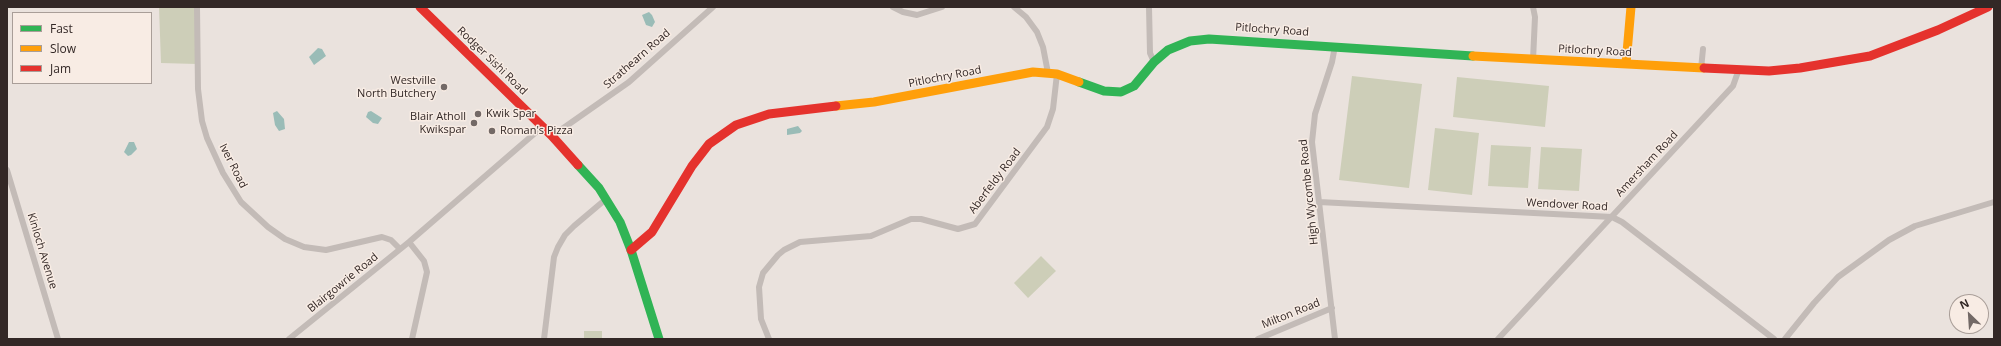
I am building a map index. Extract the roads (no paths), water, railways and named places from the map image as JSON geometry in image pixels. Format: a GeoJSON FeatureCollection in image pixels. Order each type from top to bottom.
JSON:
{"type":"FeatureCollection","features":[{"type":"Feature","properties":{"kind":"street","name":"Iver Road"},"geometry":{"type":"LineString","coordinates":[[197,7],[198,89],[202,120],[207,138],[223,173],[241,202],[268,228],[285,239],[304,247],[326,250],[382,237],[391,240],[400,249]]}},
{"type":"Feature","properties":{"kind":"street","name":"Rodger Sishi Road"},"geometry":{"type":"LineString","coordinates":[[420,7],[552,136],[590,176],[620,222],[631,250],[659,339]]}},
{"type":"Feature","properties":{"kind":"street","name":"Strathearn Road"},"geometry":{"type":"LineString","coordinates":[[552,136],[629,82],[713,7]]}},
{"type":"Feature","properties":{"kind":"street"},"geometry":{"type":"LineString","coordinates":[[893,7],[908,14],[917,15],[942,7]]}},
{"type":"Feature","properties":{"kind":"street","name":"Aberfeldy Road"},"geometry":{"type":"LineString","coordinates":[[769,339],[761,320],[759,287],[763,273],[784,250],[800,242],[871,236],[911,219],[921,219],[958,229],[975,224],[1047,127],[1053,109],[1052,73],[1037,32],[1026,17],[1014,7]]}},
{"type":"Feature","properties":{"kind":"street"},"geometry":{"type":"LineString","coordinates":[[1149,7],[1150,53],[1154,62]]}},
{"type":"Feature","properties":{"kind":"street"},"geometry":{"type":"LineString","coordinates":[[1533,60],[1536,17],[1534,7]]}},
{"type":"Feature","properties":{"kind":"street"},"geometry":{"type":"LineString","coordinates":[[1626,64],[1631,7]]}},
{"type":"Feature","properties":{"kind":"street","name":"Pitlochry Road"},"geometry":{"type":"LineString","coordinates":[[631,250],[640,244],[652,232],[692,166],[709,144],[724,132],[748,120],[769,114],[874,102],[1033,72],[1052,73],[1104,90],[1122,92],[1134,86],[1154,62],[1176,46],[1201,39],[1335,46],[1533,60],[1700,69],[1769,71],[1859,59],[1885,51],[1988,7]]}},
{"type":"Feature","properties":{"kind":"street","name":"High Wycombe Road"},"geometry":{"type":"LineString","coordinates":[[1335,46],[1313,123],[1312,152],[1335,339]]}},
{"type":"Feature","properties":{"kind":"street"},"geometry":{"type":"LineString","coordinates":[[1700,69],[1703,49]]}},
{"type":"Feature","properties":{"kind":"street","name":"Amersham Road"},"geometry":{"type":"LineString","coordinates":[[1498,339],[1733,86],[1739,69]]}},
{"type":"Feature","properties":{"kind":"street"},"geometry":{"type":"LineString","coordinates":[[412,339],[427,272],[424,261],[409,242],[542,127]]}},
{"type":"Feature","properties":{"kind":"street","name":"Kinloch Avenue"},"geometry":{"type":"LineString","coordinates":[[7,170],[58,339]]}},
{"type":"Feature","properties":{"kind":"street"},"geometry":{"type":"LineString","coordinates":[[544,339],[554,257],[558,247],[565,235],[574,226],[606,199]]}},
{"type":"Feature","properties":{"kind":"street","name":"Wendover Road"},"geometry":{"type":"LineString","coordinates":[[1319,202],[1612,217],[1628,227],[1774,339]]}},
{"type":"Feature","properties":{"kind":"street"},"geometry":{"type":"LineString","coordinates":[[1785,339],[1814,303],[1838,277],[1889,240],[1928,221],[1994,202]]}},
{"type":"Feature","properties":{"kind":"street","name":"Blairgowrie Road"},"geometry":{"type":"LineString","coordinates":[[289,339],[409,242]]}},
{"type":"Feature","properties":{"kind":"street","name":"Milton Road"},"geometry":{"type":"LineString","coordinates":[[1258,339],[1332,308]]}},
{"type":"Feature","properties":{"kind":"water"},"geometry":{"type":"Polygon","coordinates":[[[649,12],[655,22],[652,27],[646,25],[642,15],[649,12]]]}},
{"type":"Feature","properties":{"kind":"water"},"geometry":{"type":"Polygon","coordinates":[[[318,48],[322,49],[326,56],[314,65],[309,57],[318,48]]]}},
{"type":"Feature","properties":{"kind":"water"},"geometry":{"type":"Polygon","coordinates":[[[277,111],[284,119],[285,129],[279,131],[275,125],[273,113],[277,111]]]}},
{"type":"Feature","properties":{"kind":"water"},"geometry":{"type":"Polygon","coordinates":[[[371,111],[382,118],[378,124],[373,123],[366,117],[368,112],[371,111]]]}},
{"type":"Feature","properties":{"kind":"water"},"geometry":{"type":"Polygon","coordinates":[[[798,126],[802,131],[800,133],[787,135],[787,129],[798,126]]]}},
{"type":"Feature","properties":{"kind":"water"},"geometry":{"type":"Polygon","coordinates":[[[129,142],[134,142],[137,149],[128,156],[124,152],[129,142]]]}},
{"type":"Feature","properties":{"kind":"place","name":"Westville North Butchery"},"geometry":{"type":"Point","coordinates":[444,87]}},
{"type":"Feature","properties":{"kind":"place","name":"Kwik Spar"},"geometry":{"type":"Point","coordinates":[478,114]}},
{"type":"Feature","properties":{"kind":"place","name":"Blair Atholl Kwikspar"},"geometry":{"type":"Point","coordinates":[474,123]}},
{"type":"Feature","properties":{"kind":"place","name":"Roman's Pizza"},"geometry":{"type":"Point","coordinates":[492,131]}}]}
